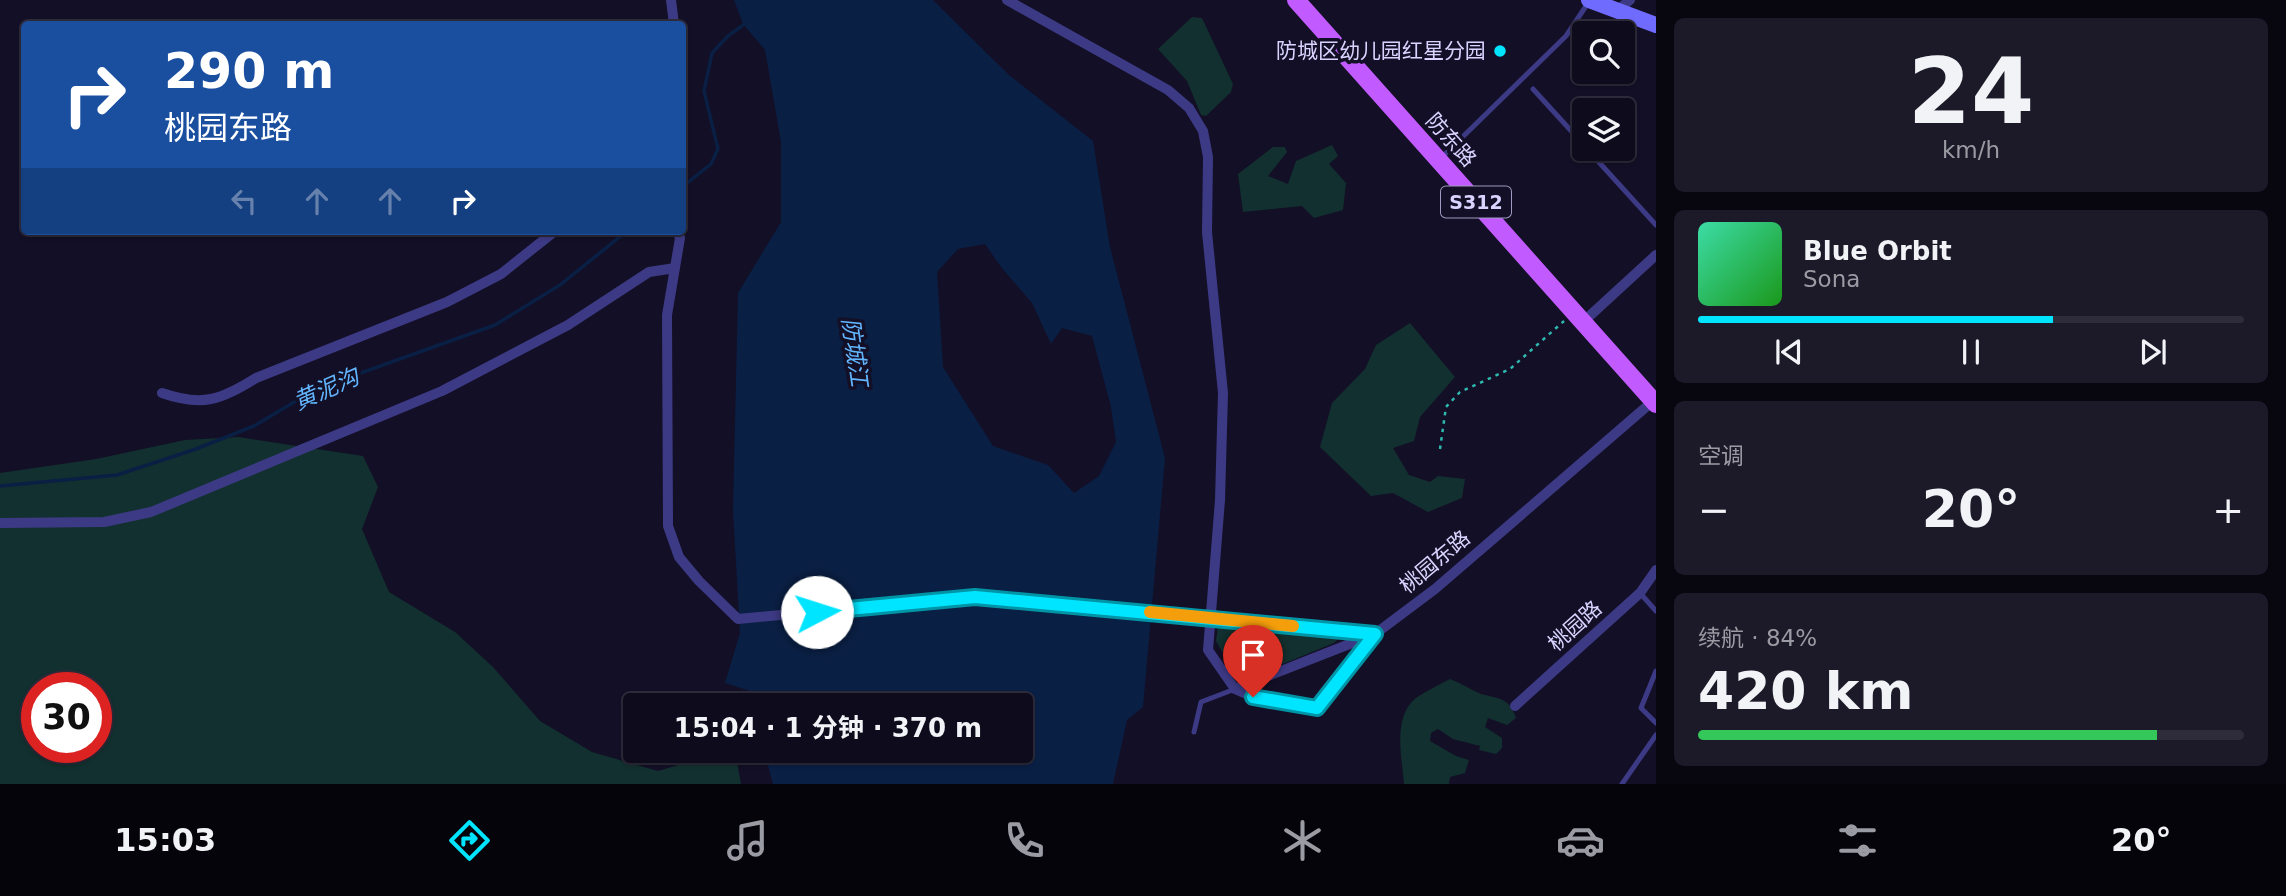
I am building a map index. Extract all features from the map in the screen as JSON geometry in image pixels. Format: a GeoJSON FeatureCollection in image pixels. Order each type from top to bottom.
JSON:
{"type":"FeatureCollection","features":[{"type":"Feature","properties":{"kind":"main road","name":"防东路"},"geometry":{"type":"LineString","coordinates":[[1296,0],[1655,402]]}},
{"type":"Feature","properties":{"kind":"street"},"geometry":{"type":"LineString","coordinates":[[671,0],[674,21]]}},
{"type":"Feature","properties":{"kind":"street"},"geometry":{"type":"LineString","coordinates":[[1007,0],[1168,90],[1189,108],[1203,131],[1208,156],[1209,259],[1223,393],[1220,500],[1208,650],[1235,689],[1375,634]]}},
{"type":"Feature","properties":{"kind":"street"},"geometry":{"type":"LineString","coordinates":[[1589,0],[1624,5],[1656,25]]}},
{"type":"Feature","properties":{"kind":"street"},"geometry":{"type":"LineString","coordinates":[[162,393],[194,402],[231,394],[256,378],[447,302],[501,274],[550,235]]}},
{"type":"Feature","properties":{"kind":"street"},"geometry":{"type":"LineString","coordinates":[[678,235],[667,315],[668,526],[679,557],[738,619],[975,597],[1375,634]]}},
{"type":"Feature","properties":{"kind":"street"},"geometry":{"type":"LineString","coordinates":[[1578,317],[1656,255]]}},
{"type":"Feature","properties":{"kind":"street"},"geometry":{"type":"LineString","coordinates":[[0,523],[104,522],[151,512],[442,391],[568,325],[649,272],[675,268]]}},
{"type":"Feature","properties":{"kind":"street","name":"桃园东路"},"geometry":{"type":"LineString","coordinates":[[1235,689],[1253,697],[1317,708],[1375,634],[1434,589],[1655,402]]}},
{"type":"Feature","properties":{"kind":"street","name":"桃园路"},"geometry":{"type":"LineString","coordinates":[[1516,706],[1640,593],[1656,570]]}},
{"type":"Feature","properties":{"kind":"lane"},"geometry":{"type":"LineString","coordinates":[[1438,160],[1566,36],[1589,0]]}},
{"type":"Feature","properties":{"kind":"lane"},"geometry":{"type":"LineString","coordinates":[[1533,89],[1572,132]]}},
{"type":"Feature","properties":{"kind":"lane"},"geometry":{"type":"LineString","coordinates":[[1598,161],[1656,225]]}},
{"type":"Feature","properties":{"kind":"lane"},"geometry":{"type":"LineString","coordinates":[[1640,593],[1656,611]]}},
{"type":"Feature","properties":{"kind":"lane"},"geometry":{"type":"LineString","coordinates":[[1656,671],[1641,708],[1656,723]]}},
{"type":"Feature","properties":{"kind":"lane"},"geometry":{"type":"LineString","coordinates":[[1194,732],[1201,702],[1235,689]]}},
{"type":"Feature","properties":{"kind":"lane"},"geometry":{"type":"LineString","coordinates":[[1623,783],[1656,735]]}},
{"type":"Feature","properties":{"kind":"path"},"geometry":{"type":"LineString","coordinates":[[1440,449],[1446,407],[1460,392],[1510,369],[1578,317]]}},
{"type":"Feature","properties":{"kind":"green space"},"geometry":{"type":"Polygon","coordinates":[[[1192,17],[1202,18],[1233,84],[1231,92],[1206,116],[1201,115],[1187,81],[1158,49],[1192,17]]]}},
{"type":"Feature","properties":{"kind":"green space"},"geometry":{"type":"Polygon","coordinates":[[[1332,145],[1338,156],[1329,164],[1346,183],[1343,210],[1314,218],[1302,206],[1243,212],[1238,174],[1273,147],[1285,147],[1287,152],[1268,176],[1288,184],[1296,161],[1332,145]]]}},
{"type":"Feature","properties":{"kind":"green space"},"geometry":{"type":"Polygon","coordinates":[[[1410,323],[1455,377],[1420,417],[1414,441],[1393,448],[1409,475],[1430,482],[1438,476],[1465,479],[1462,498],[1428,512],[1393,493],[1371,496],[1320,447],[1332,403],[1365,369],[1376,345],[1410,323]]]}},
{"type":"Feature","properties":{"kind":"green space"},"geometry":{"type":"Polygon","coordinates":[[[238,437],[363,456],[378,487],[362,529],[389,592],[455,632],[493,667],[540,721],[592,752],[658,771],[685,763],[737,763],[741,784],[0,784],[0,473],[96,459],[185,440],[238,437]]]}},
{"type":"Feature","properties":{"kind":"green space"},"geometry":{"type":"Polygon","coordinates":[[[1218,626],[1334,636],[1338,639],[1239,682],[1216,641],[1218,626]]]}},
{"type":"Feature","properties":{"kind":"green space"},"geometry":{"type":"Polygon","coordinates":[[[1450,679],[1481,694],[1507,702],[1516,718],[1507,725],[1488,718],[1485,727],[1502,738],[1502,748],[1496,754],[1479,750],[1480,746],[1453,739],[1438,729],[1431,733],[1430,741],[1469,760],[1465,773],[1450,777],[1449,784],[1404,784],[1400,738],[1404,716],[1416,698],[1450,679]]]}},
{"type":"Feature","properties":{"kind":"water","name":"防城江"},"geometry":{"type":"Polygon","coordinates":[[[734,0],[933,0],[1009,75],[1093,141],[1110,247],[1165,458],[1143,707],[1127,720],[1113,784],[773,784],[767,763],[1033,763],[1033,693],[750,693],[725,683],[740,633],[733,510],[738,293],[781,222],[781,142],[765,50],[743,24],[734,0]],[[985,244],[958,249],[937,272],[943,367],[993,446],[1048,465],[1074,493],[1099,476],[1116,442],[1111,407],[1092,336],[1062,328],[1051,344],[1032,303],[985,244]]]}},
{"type":"Feature","properties":{"kind":"waterway","name":"黄泥沟"},"geometry":{"type":"LineString","coordinates":[[686,184],[711,164],[718,149],[704,91],[712,53],[728,36],[746,23]]}},
{"type":"Feature","properties":{"kind":"waterway","name":"黄泥沟"},"geometry":{"type":"LineString","coordinates":[[0,486],[117,475],[196,449],[254,426],[316,389],[495,325],[560,285],[622,235]]}},
{"type":"Feature","properties":{"kind":"slow traffic"},"geometry":{"type":"LineString","coordinates":[[1150,612],[1293,626]]}},
{"type":"Feature","properties":{"kind":"place","name":"防城区幼儿园红星分园"},"geometry":{"type":"Point","coordinates":[1500,51]}},
{"type":"Feature","properties":{"kind":"route"},"geometry":{"type":"LineString","coordinates":[[817,612],[975,597],[1375,634],[1317,708],[1253,697]]}}]}
